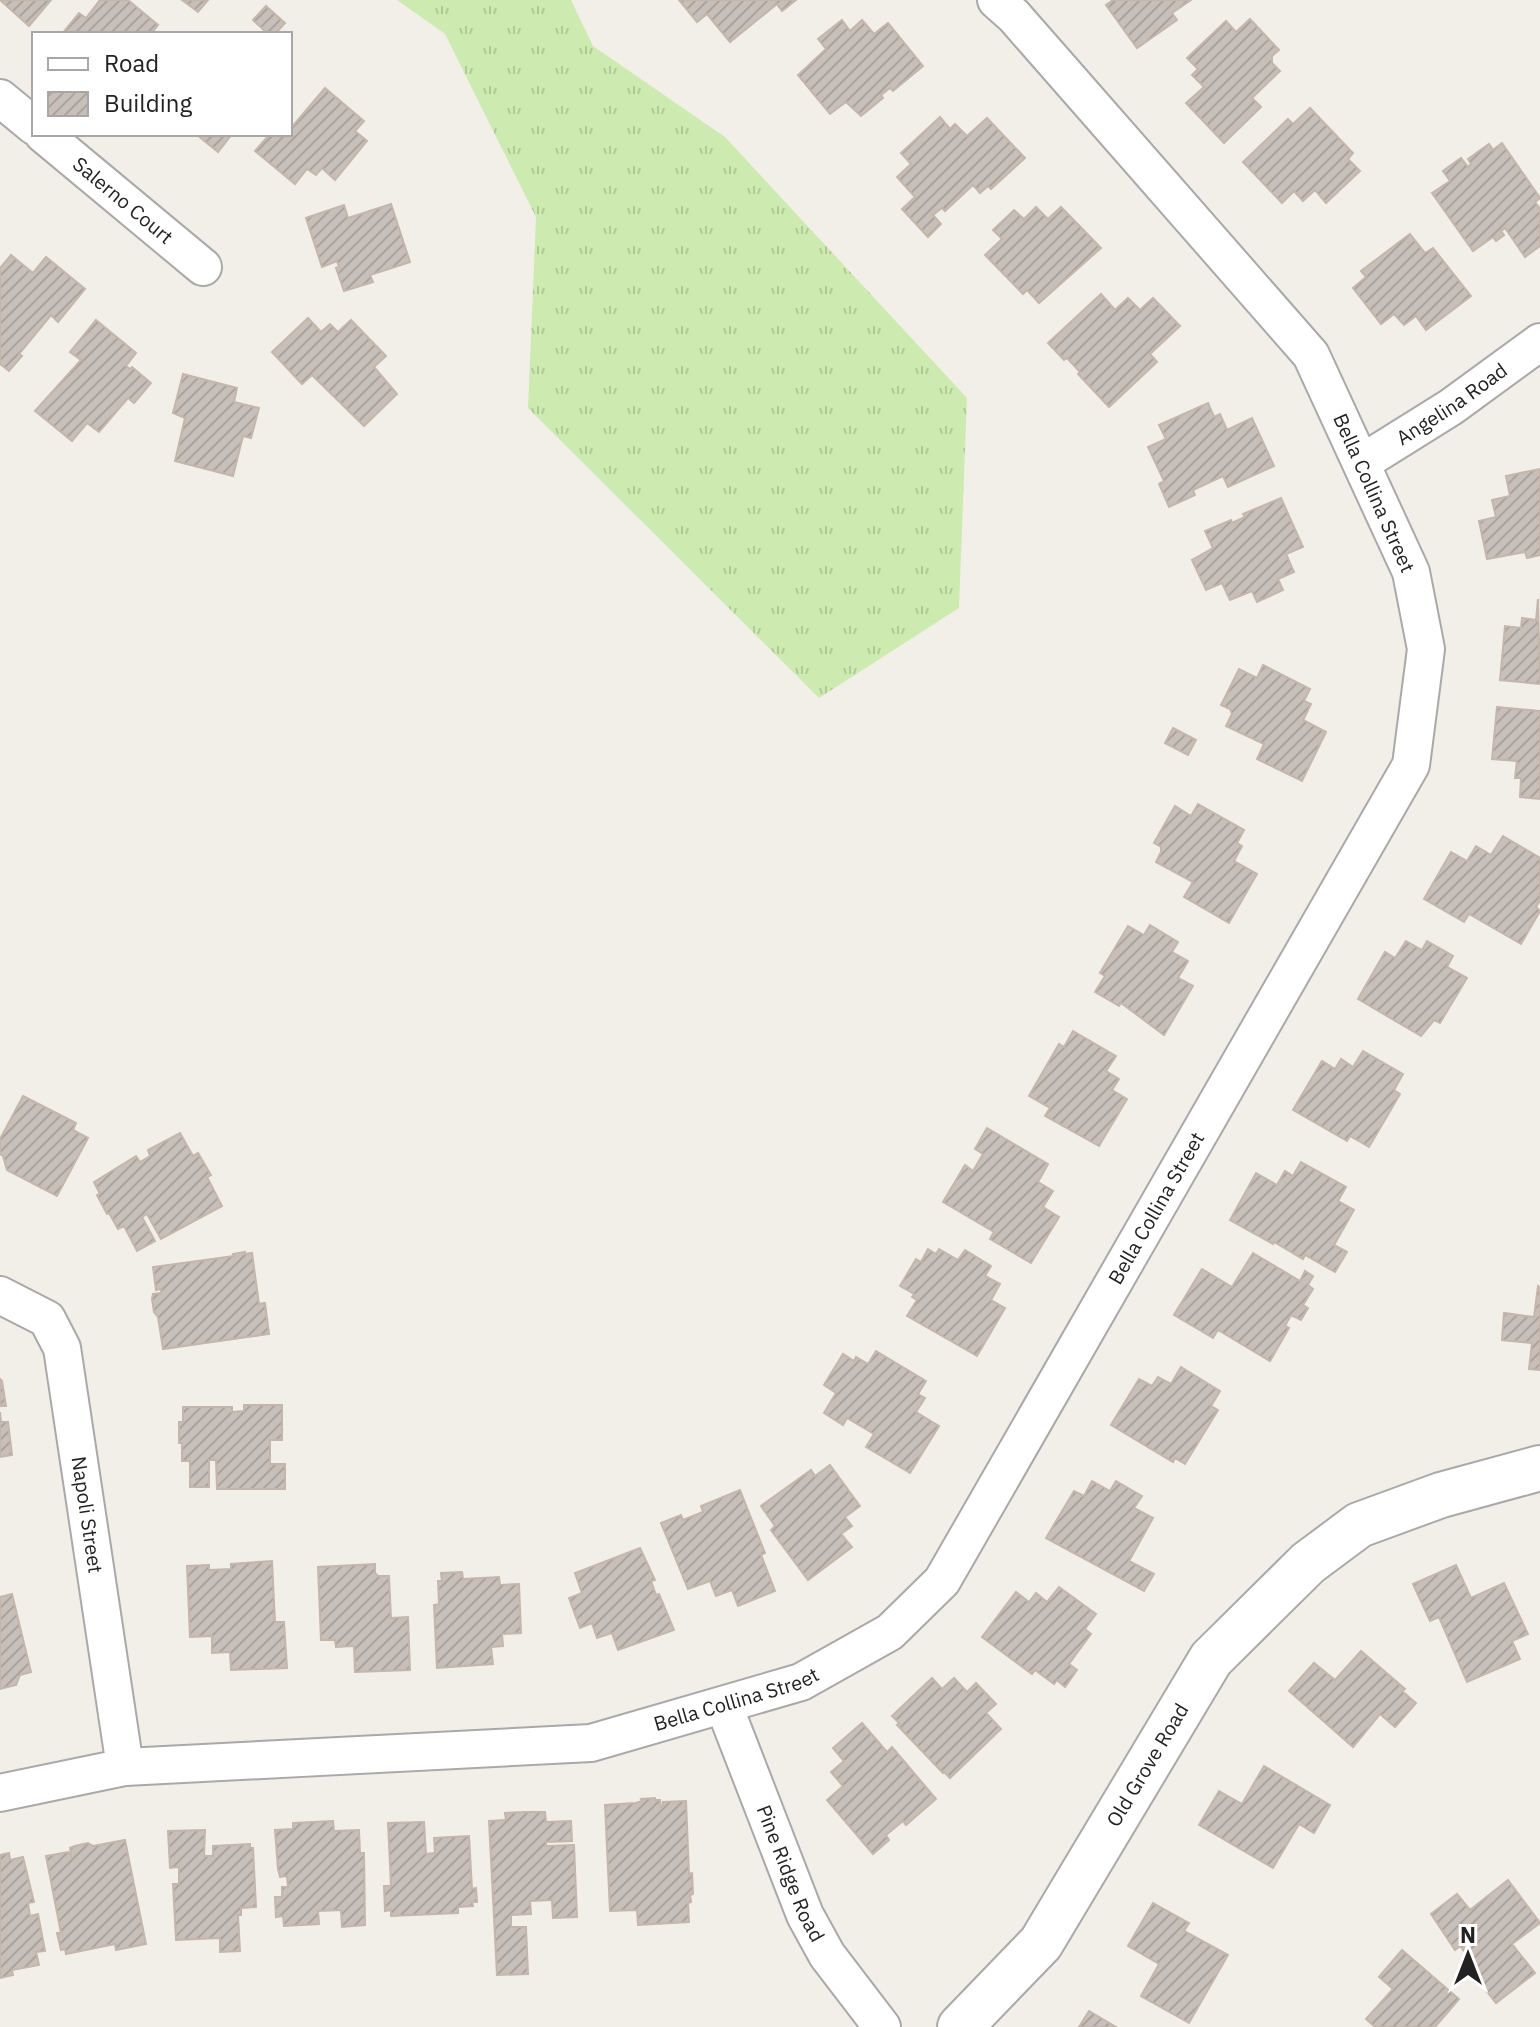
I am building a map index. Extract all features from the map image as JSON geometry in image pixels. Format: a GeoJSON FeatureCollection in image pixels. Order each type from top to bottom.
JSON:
{"type":"FeatureCollection","features":[{"type":"Feature","properties":{"kind":"street","name":"Bella Collina Street"},"geometry":{"type":"LineString","coordinates":[[0,1793],[125,1767],[591,1743],[801,1682],[890,1632],[942,1581],[1411,765],[1426,649],[1411,572],[1363,462],[1311,355],[1014,16],[996,0]]}},
{"type":"Feature","properties":{"kind":"street"},"geometry":{"type":"LineString","coordinates":[[0,98],[32,124]]}},
{"type":"Feature","properties":{"kind":"street","name":"Salerno Court"},"geometry":{"type":"LineString","coordinates":[[45,136],[203,267]]}},
{"type":"Feature","properties":{"kind":"street","name":"Angelina Road"},"geometry":{"type":"LineString","coordinates":[[1363,462],[1451,407],[1540,342]]}},
{"type":"Feature","properties":{"kind":"street","name":"Napoli Street"},"geometry":{"type":"LineString","coordinates":[[0,1295],[47,1319],[62,1348],[125,1767]]}},
{"type":"Feature","properties":{"kind":"street","name":"Old Grove Road"},"geometry":{"type":"LineString","coordinates":[[960,2027],[1041,1943],[1211,1659],[1308,1563],[1359,1525],[1441,1495],[1540,1468]]}},
{"type":"Feature","properties":{"kind":"street","name":"Pine Ridge Road"},"geometry":{"type":"LineString","coordinates":[[724,1706],[805,1915],[827,1955],[882,2027]]}},
{"type":"Feature","properties":{"kind":"green space"},"geometry":{"type":"Polygon","coordinates":[[[397,0],[571,0],[593,46],[725,137],[967,398],[959,608],[819,698],[528,408],[536,217],[445,34],[397,0]]]}},
{"type":"Feature","properties":{"kind":"building"},"geometry":{"type":"Polygon","coordinates":[[[0,0],[51,0],[29,26],[0,0]]]}},
{"type":"Feature","properties":{"kind":"building"},"geometry":{"type":"Polygon","coordinates":[[[100,0],[128,0],[158,25],[153,32],[64,32],[79,13],[86,18],[100,0]]]}},
{"type":"Feature","properties":{"kind":"building"},"geometry":{"type":"Polygon","coordinates":[[[182,0],[208,0],[198,12],[182,0]]]}},
{"type":"Feature","properties":{"kind":"building"},"geometry":{"type":"Polygon","coordinates":[[[679,0],[796,0],[782,11],[777,4],[730,42],[707,14],[697,22],[679,0]]]}},
{"type":"Feature","properties":{"kind":"building"},"geometry":{"type":"Polygon","coordinates":[[[1113,0],[1191,0],[1172,13],[1177,20],[1137,48],[1106,5],[1113,0]]]}},
{"type":"Feature","properties":{"kind":"building"},"geometry":{"type":"Polygon","coordinates":[[[266,6],[285,23],[277,32],[266,32],[253,20],[266,6]]]}},
{"type":"Feature","properties":{"kind":"building"},"geometry":{"type":"Polygon","coordinates":[[[1250,19],[1279,50],[1272,56],[1272,63],[1280,71],[1252,98],[1261,107],[1224,143],[1186,103],[1204,87],[1192,75],[1198,69],[1187,58],[1226,21],[1236,32],[1250,19]]]}},
{"type":"Feature","properties":{"kind":"building"},"geometry":{"type":"Polygon","coordinates":[[[842,20],[850,31],[862,20],[874,34],[888,23],[923,66],[893,91],[890,88],[881,95],[883,98],[861,116],[846,102],[830,114],[798,75],[826,49],[818,39],[842,20]]]}},
{"type":"Feature","properties":{"kind":"building"},"geometry":{"type":"Polygon","coordinates":[[[325,88],[364,121],[355,131],[367,141],[335,180],[322,168],[316,175],[307,169],[295,184],[255,151],[268,136],[292,136],[292,127],[325,88]]]}},
{"type":"Feature","properties":{"kind":"building"},"geometry":{"type":"Polygon","coordinates":[[[1310,108],[1353,153],[1348,159],[1360,171],[1326,203],[1315,190],[1303,201],[1294,191],[1282,203],[1243,162],[1288,119],[1293,124],[1310,108]]]}},
{"type":"Feature","properties":{"kind":"building"},"geometry":{"type":"Polygon","coordinates":[[[940,117],[950,129],[955,124],[967,136],[987,118],[1025,158],[991,189],[988,186],[980,193],[973,185],[945,211],[942,208],[933,215],[941,224],[928,237],[902,209],[915,197],[897,177],[911,164],[901,153],[940,117]]]}},
{"type":"Feature","properties":{"kind":"building"},"geometry":{"type":"Polygon","coordinates":[[[198,136],[230,136],[218,152],[198,136]]]}},
{"type":"Feature","properties":{"kind":"building"},"geometry":{"type":"Polygon","coordinates":[[[1502,143],[1540,198],[1535,202],[1540,209],[1540,246],[1525,257],[1505,228],[1501,231],[1504,235],[1496,241],[1493,237],[1473,251],[1432,193],[1450,181],[1443,171],[1461,158],[1468,167],[1471,164],[1468,159],[1489,144],[1493,150],[1502,143]]]}},
{"type":"Feature","properties":{"kind":"building"},"geometry":{"type":"Polygon","coordinates":[[[391,204],[410,262],[370,275],[373,282],[344,291],[336,268],[339,267],[337,261],[322,267],[306,218],[344,205],[348,218],[391,204]]]}},
{"type":"Feature","properties":{"kind":"building"},"geometry":{"type":"Polygon","coordinates":[[[1036,207],[1048,219],[1061,207],[1101,248],[1039,303],[1027,290],[1023,294],[985,255],[1002,239],[993,230],[1014,210],[1024,219],[1036,207]]]}},
{"type":"Feature","properties":{"kind":"building"},"geometry":{"type":"Polygon","coordinates":[[[1410,234],[1425,253],[1433,248],[1471,296],[1426,330],[1416,316],[1404,325],[1394,314],[1381,324],[1353,288],[1366,277],[1361,271],[1410,234]]]}},
{"type":"Feature","properties":{"kind":"building"},"geometry":{"type":"Polygon","coordinates":[[[11,255],[33,273],[46,257],[85,289],[58,322],[51,315],[9,371],[0,364],[0,268],[11,255]]]}},
{"type":"Feature","properties":{"kind":"building"},"geometry":{"type":"Polygon","coordinates":[[[1101,294],[1115,310],[1128,298],[1140,310],[1153,298],[1180,326],[1150,354],[1157,362],[1109,407],[1067,358],[1064,360],[1048,343],[1101,294]]]}},
{"type":"Feature","properties":{"kind":"building"},"geometry":{"type":"Polygon","coordinates":[[[308,318],[321,332],[330,324],[338,332],[351,320],[386,356],[374,367],[397,394],[364,426],[312,375],[302,384],[272,352],[308,318]]]}},
{"type":"Feature","properties":{"kind":"building"},"geometry":{"type":"Polygon","coordinates":[[[96,320],[136,353],[126,366],[132,367],[151,383],[134,403],[128,398],[99,432],[87,423],[72,441],[35,411],[81,360],[70,352],[96,320]]]}},
{"type":"Feature","properties":{"kind":"building"},"geometry":{"type":"Polygon","coordinates":[[[183,374],[237,388],[234,402],[259,408],[251,438],[243,436],[233,476],[175,461],[185,418],[173,413],[183,374]]]}},
{"type":"Feature","properties":{"kind":"building"},"geometry":{"type":"Polygon","coordinates":[[[1208,403],[1214,417],[1220,414],[1227,430],[1252,418],[1274,466],[1228,487],[1223,476],[1193,490],[1195,495],[1169,507],[1159,484],[1164,481],[1148,447],[1166,439],[1159,425],[1208,403]]]}},
{"type":"Feature","properties":{"kind":"building"},"geometry":{"type":"Polygon","coordinates":[[[1540,469],[1540,555],[1527,558],[1525,552],[1487,559],[1479,521],[1496,517],[1492,500],[1510,496],[1506,476],[1540,469]]]}},
{"type":"Feature","properties":{"kind":"building"},"geometry":{"type":"Polygon","coordinates":[[[1281,498],[1303,547],[1286,554],[1294,572],[1278,579],[1283,590],[1257,602],[1252,591],[1230,600],[1222,583],[1206,590],[1192,560],[1213,548],[1205,531],[1231,520],[1232,523],[1245,517],[1243,514],[1281,498]]]}},
{"type":"Feature","properties":{"kind":"building"},"geometry":{"type":"Polygon","coordinates":[[[1538,599],[1540,684],[1500,680],[1505,626],[1521,628],[1522,618],[1536,620],[1538,599]]]}},
{"type":"Feature","properties":{"kind":"building"},"geometry":{"type":"Polygon","coordinates":[[[1263,665],[1310,689],[1304,701],[1311,704],[1303,720],[1326,732],[1302,781],[1257,759],[1264,744],[1226,726],[1232,714],[1230,709],[1221,705],[1239,669],[1257,678],[1263,665]]]}},
{"type":"Feature","properties":{"kind":"building"},"geometry":{"type":"Polygon","coordinates":[[[1497,707],[1540,711],[1540,799],[1520,797],[1521,778],[1515,778],[1517,761],[1492,759],[1497,707]]]}},
{"type":"Feature","properties":{"kind":"building"},"geometry":{"type":"Polygon","coordinates":[[[1173,728],[1196,740],[1188,755],[1165,743],[1173,728]]]}},
{"type":"Feature","properties":{"kind":"building"},"geometry":{"type":"Polygon","coordinates":[[[1198,804],[1244,830],[1237,843],[1242,846],[1234,861],[1257,874],[1229,923],[1184,897],[1193,882],[1156,862],[1161,847],[1154,843],[1175,806],[1191,816],[1198,804]]]}},
{"type":"Feature","properties":{"kind":"building"},"geometry":{"type":"Polygon","coordinates":[[[1503,836],[1540,858],[1540,900],[1536,907],[1540,911],[1521,944],[1469,914],[1464,922],[1424,899],[1451,852],[1467,861],[1476,846],[1491,855],[1503,836]]]}},
{"type":"Feature","properties":{"kind":"building"},"geometry":{"type":"Polygon","coordinates":[[[1150,925],[1178,942],[1172,952],[1188,961],[1178,978],[1193,986],[1164,1035],[1121,1003],[1119,1006],[1095,992],[1105,976],[1100,973],[1128,926],[1144,935],[1150,925]]]}},
{"type":"Feature","properties":{"kind":"building"},"geometry":{"type":"Polygon","coordinates":[[[1406,941],[1422,950],[1427,941],[1453,956],[1447,967],[1467,978],[1440,1023],[1434,1020],[1421,1036],[1358,999],[1385,952],[1395,958],[1406,941]]]}},
{"type":"Feature","properties":{"kind":"building"},"geometry":{"type":"Polygon","coordinates":[[[1073,1031],[1116,1056],[1106,1071],[1119,1079],[1112,1090],[1127,1099],[1099,1146],[1045,1116],[1050,1108],[1029,1096],[1059,1044],[1064,1047],[1073,1031]]]}},
{"type":"Feature","properties":{"kind":"building"},"geometry":{"type":"Polygon","coordinates":[[[1363,1051],[1403,1074],[1394,1090],[1400,1094],[1369,1147],[1350,1136],[1347,1141],[1293,1110],[1322,1061],[1335,1069],[1341,1059],[1353,1067],[1363,1051]]]}},
{"type":"Feature","properties":{"kind":"building"},"geometry":{"type":"Polygon","coordinates":[[[23,1096],[76,1123],[73,1130],[88,1138],[57,1196],[7,1170],[0,1154],[0,1139],[23,1096]]]}},
{"type":"Feature","properties":{"kind":"building"},"geometry":{"type":"Polygon","coordinates":[[[987,1128],[1048,1164],[1038,1182],[1053,1191],[1043,1207],[1059,1217],[1031,1263],[990,1239],[994,1232],[943,1202],[965,1165],[973,1171],[983,1154],[975,1149],[987,1128]]]}},
{"type":"Feature","properties":{"kind":"building"},"geometry":{"type":"Polygon","coordinates":[[[180,1133],[193,1156],[198,1153],[211,1175],[207,1177],[222,1206],[161,1239],[147,1214],[142,1217],[155,1241],[137,1251],[124,1226],[118,1229],[107,1214],[94,1182],[136,1156],[140,1162],[150,1156],[148,1150],[180,1133]]]}},
{"type":"Feature","properties":{"kind":"building"},"geometry":{"type":"Polygon","coordinates":[[[1301,1162],[1346,1187],[1338,1201],[1354,1210],[1334,1245],[1347,1252],[1335,1272],[1305,1255],[1303,1259],[1230,1220],[1256,1173],[1277,1185],[1285,1171],[1293,1176],[1301,1162]]]}},
{"type":"Feature","properties":{"kind":"building"},"geometry":{"type":"Polygon","coordinates":[[[928,1249],[936,1254],[939,1249],[958,1260],[965,1250],[991,1266],[985,1276],[1000,1284],[991,1300],[1005,1308],[977,1356],[907,1316],[917,1300],[912,1297],[914,1294],[900,1286],[916,1259],[921,1262],[928,1249]]]}},
{"type":"Feature","properties":{"kind":"building"},"geometry":{"type":"Polygon","coordinates":[[[252,1253],[259,1304],[265,1303],[269,1334],[163,1349],[152,1299],[153,1294],[161,1293],[161,1289],[156,1290],[153,1267],[252,1253]]]}},
{"type":"Feature","properties":{"kind":"building"},"geometry":{"type":"Polygon","coordinates":[[[1253,1253],[1300,1281],[1305,1271],[1313,1276],[1308,1285],[1313,1289],[1303,1305],[1308,1308],[1301,1320],[1291,1315],[1285,1326],[1289,1328],[1270,1361],[1218,1330],[1213,1338],[1174,1315],[1202,1269],[1232,1287],[1253,1253]]]}},
{"type":"Feature","properties":{"kind":"building"},"geometry":{"type":"Polygon","coordinates":[[[1538,1286],[1540,1370],[1529,1369],[1532,1343],[1502,1340],[1504,1313],[1534,1317],[1538,1286]]]}},
{"type":"Feature","properties":{"kind":"building"},"geometry":{"type":"Polygon","coordinates":[[[876,1351],[926,1381],[918,1394],[925,1398],[916,1412],[939,1426],[910,1473],[866,1447],[874,1434],[847,1418],[843,1425],[824,1413],[836,1393],[824,1385],[843,1354],[854,1361],[856,1357],[868,1364],[876,1351]]]}},
{"type":"Feature","properties":{"kind":"building"},"geometry":{"type":"Polygon","coordinates":[[[1181,1367],[1220,1391],[1211,1406],[1218,1410],[1185,1464],[1175,1458],[1173,1462],[1111,1425],[1139,1379],[1152,1386],[1158,1377],[1171,1384],[1181,1367]]]}},
{"type":"Feature","properties":{"kind":"building"},"geometry":{"type":"Polygon","coordinates":[[[0,1379],[2,1381],[6,1406],[0,1406],[0,1379]]]}},
{"type":"Feature","properties":{"kind":"building"},"geometry":{"type":"Polygon","coordinates":[[[244,1405],[282,1405],[282,1440],[270,1440],[270,1464],[285,1464],[285,1489],[217,1489],[216,1460],[209,1460],[209,1487],[190,1487],[190,1461],[182,1461],[182,1443],[179,1443],[183,1407],[232,1407],[232,1412],[244,1411],[244,1405]]]}},
{"type":"Feature","properties":{"kind":"building"},"geometry":{"type":"Polygon","coordinates":[[[0,1412],[1,1422],[8,1422],[12,1455],[0,1457],[0,1412]]]}},
{"type":"Feature","properties":{"kind":"building"},"geometry":{"type":"Polygon","coordinates":[[[830,1465],[860,1506],[845,1517],[852,1526],[841,1534],[852,1547],[808,1580],[771,1530],[775,1526],[761,1506],[811,1470],[815,1476],[830,1465]]]}},
{"type":"Feature","properties":{"kind":"building"},"geometry":{"type":"Polygon","coordinates":[[[1092,1481],[1110,1491],[1116,1481],[1142,1496],[1134,1508],[1153,1518],[1129,1561],[1154,1574],[1144,1591],[1046,1538],[1074,1491],[1084,1496],[1092,1481]]]}},
{"type":"Feature","properties":{"kind":"building"},"geometry":{"type":"Polygon","coordinates":[[[740,1490],[765,1553],[761,1555],[775,1591],[738,1606],[732,1590],[716,1596],[710,1581],[688,1589],[661,1523],[681,1515],[683,1520],[703,1512],[701,1506],[740,1490]]]}},
{"type":"Feature","properties":{"kind":"building"},"geometry":{"type":"Polygon","coordinates":[[[640,1548],[655,1580],[651,1581],[656,1595],[659,1594],[674,1630],[618,1650],[612,1633],[597,1638],[592,1623],[580,1628],[569,1598],[582,1593],[575,1573],[640,1548]]]}},
{"type":"Feature","properties":{"kind":"building"},"geometry":{"type":"Polygon","coordinates":[[[272,1561],[275,1622],[284,1622],[287,1668],[231,1670],[230,1652],[212,1653],[212,1636],[190,1637],[187,1566],[209,1565],[209,1570],[231,1569],[231,1564],[272,1561]]]}},
{"type":"Feature","properties":{"kind":"building"},"geometry":{"type":"Polygon","coordinates":[[[375,1564],[378,1576],[389,1576],[391,1618],[408,1617],[410,1670],[355,1672],[354,1646],[336,1647],[335,1640],[321,1640],[318,1567],[375,1564]]]}},
{"type":"Feature","properties":{"kind":"building"},"geometry":{"type":"Polygon","coordinates":[[[1456,1565],[1471,1598],[1504,1583],[1528,1634],[1512,1641],[1520,1659],[1467,1682],[1439,1617],[1430,1621],[1413,1584],[1456,1565]]]}},
{"type":"Feature","properties":{"kind":"building"},"geometry":{"type":"Polygon","coordinates":[[[462,1572],[463,1579],[499,1577],[500,1585],[519,1584],[521,1633],[502,1634],[503,1646],[491,1647],[493,1664],[437,1668],[434,1605],[439,1604],[438,1581],[442,1581],[441,1573],[462,1572]]]}},
{"type":"Feature","properties":{"kind":"building"},"geometry":{"type":"Polygon","coordinates":[[[1059,1587],[1096,1614],[1085,1629],[1091,1634],[1069,1664],[1077,1670],[1065,1687],[1057,1680],[1054,1684],[1035,1670],[1032,1674],[982,1637],[1016,1592],[1029,1602],[1036,1593],[1047,1602],[1059,1587]]]}},
{"type":"Feature","properties":{"kind":"building"},"geometry":{"type":"Polygon","coordinates":[[[12,1594],[31,1672],[20,1675],[16,1685],[0,1689],[0,1597],[12,1594]]]}},
{"type":"Feature","properties":{"kind":"building"},"geometry":{"type":"Polygon","coordinates":[[[1361,1651],[1405,1689],[1402,1691],[1416,1703],[1395,1727],[1380,1714],[1353,1747],[1289,1691],[1314,1663],[1335,1680],[1361,1651]]]}},
{"type":"Feature","properties":{"kind":"building"},"geometry":{"type":"Polygon","coordinates":[[[932,1678],[942,1689],[954,1678],[967,1692],[976,1683],[996,1704],[986,1713],[1001,1729],[950,1778],[897,1725],[899,1723],[892,1716],[932,1678]]]}},
{"type":"Feature","properties":{"kind":"building"},"geometry":{"type":"Polygon","coordinates":[[[862,1723],[887,1752],[892,1747],[936,1799],[906,1825],[903,1821],[886,1835],[889,1840],[873,1854],[827,1800],[843,1786],[831,1772],[844,1761],[833,1748],[862,1723]]]}},
{"type":"Feature","properties":{"kind":"building"},"geometry":{"type":"Polygon","coordinates":[[[1264,1766],[1330,1805],[1314,1833],[1299,1824],[1273,1868],[1199,1825],[1219,1791],[1242,1804],[1264,1766]]]}},
{"type":"Feature","properties":{"kind":"building"},"geometry":{"type":"Polygon","coordinates":[[[655,1798],[660,1800],[661,1807],[663,1802],[686,1801],[689,1874],[692,1873],[693,1894],[688,1903],[689,1922],[638,1925],[637,1910],[610,1911],[605,1805],[655,1798]]]}},
{"type":"Feature","properties":{"kind":"building"},"geometry":{"type":"Polygon","coordinates":[[[545,1812],[546,1822],[571,1821],[572,1841],[546,1842],[546,1846],[574,1845],[577,1917],[553,1918],[552,1900],[530,1901],[531,1914],[511,1915],[511,1927],[526,1927],[528,1974],[497,1975],[489,1821],[506,1820],[505,1813],[545,1812]]]}},
{"type":"Feature","properties":{"kind":"building"},"geometry":{"type":"Polygon","coordinates":[[[333,1821],[334,1831],[359,1830],[360,1853],[364,1853],[365,1925],[342,1927],[341,1910],[318,1911],[319,1924],[284,1926],[283,1916],[276,1917],[275,1897],[282,1897],[282,1887],[288,1887],[287,1876],[280,1877],[275,1830],[293,1829],[293,1823],[333,1821]]]}},
{"type":"Feature","properties":{"kind":"building"},"geometry":{"type":"Polygon","coordinates":[[[424,1822],[426,1854],[435,1853],[434,1838],[469,1836],[472,1889],[476,1888],[477,1902],[472,1902],[473,1906],[458,1907],[458,1913],[391,1916],[391,1910],[385,1911],[384,1886],[391,1886],[388,1823],[424,1822]]]}},
{"type":"Feature","properties":{"kind":"building"},"geometry":{"type":"Polygon","coordinates":[[[205,1830],[204,1856],[213,1856],[213,1846],[250,1844],[253,1848],[256,1907],[241,1908],[241,1915],[238,1915],[240,1951],[220,1952],[220,1938],[176,1940],[173,1884],[179,1884],[179,1867],[170,1868],[168,1831],[205,1830]]]}},
{"type":"Feature","properties":{"kind":"building"},"geometry":{"type":"Polygon","coordinates":[[[125,1840],[146,1944],[116,1950],[115,1944],[66,1954],[65,1949],[61,1950],[57,1933],[61,1933],[46,1856],[68,1852],[71,1856],[70,1848],[75,1846],[125,1840]]]}},
{"type":"Feature","properties":{"kind":"building"},"geometry":{"type":"Polygon","coordinates":[[[9,1853],[10,1860],[23,1857],[34,1902],[28,1903],[30,1916],[38,1914],[45,1951],[36,1952],[39,1965],[12,1970],[13,1975],[0,1978],[0,1855],[9,1853]]]}},
{"type":"Feature","properties":{"kind":"building"},"geometry":{"type":"Polygon","coordinates":[[[1508,1880],[1540,1923],[1512,1944],[1535,1973],[1496,2003],[1471,1971],[1477,1967],[1460,1946],[1455,1950],[1431,1914],[1457,1894],[1470,1910],[1508,1880]]]}},
{"type":"Feature","properties":{"kind":"building"},"geometry":{"type":"Polygon","coordinates":[[[1153,1903],[1189,1923],[1184,1931],[1228,1955],[1189,2023],[1141,1996],[1159,1964],[1128,1946],[1153,1903]]]}},
{"type":"Feature","properties":{"kind":"building"},"geometry":{"type":"Polygon","coordinates":[[[1402,1950],[1459,1999],[1435,2027],[1375,2027],[1366,2019],[1393,1989],[1379,1977],[1402,1950]]]}},
{"type":"Feature","properties":{"kind":"building"},"geometry":{"type":"Polygon","coordinates":[[[1089,2011],[1116,2027],[1079,2027],[1089,2011]]]}}]}
